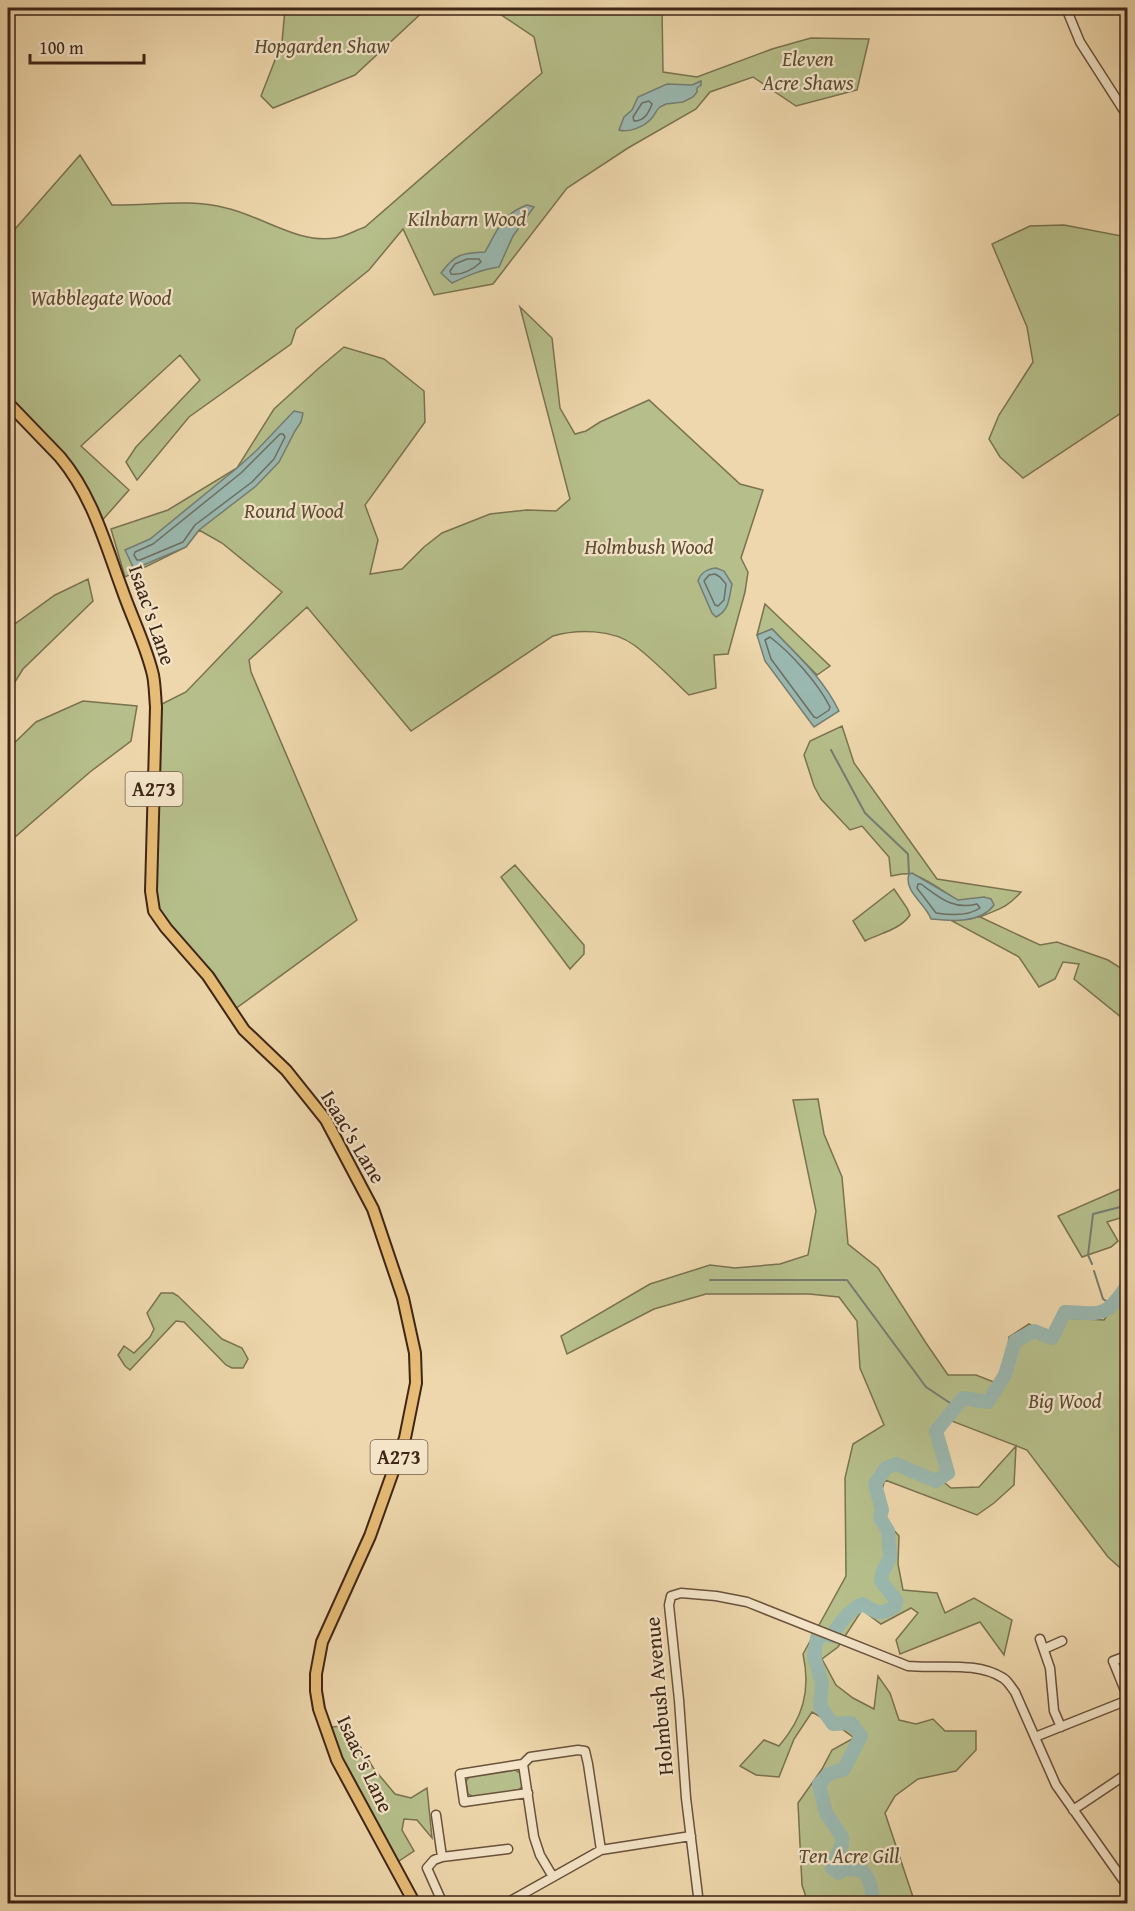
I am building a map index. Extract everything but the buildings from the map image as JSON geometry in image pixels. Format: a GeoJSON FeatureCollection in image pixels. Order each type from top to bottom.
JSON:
{"type":"FeatureCollection","features":[{"type":"Feature","properties":{"kind":"main road","name":"Isaac's Lane"},"geometry":{"type":"LineString","coordinates":[[8,403],[68,466],[84,493],[99,524],[154,677],[156,707],[151,891],[154,911],[173,937],[208,976],[244,1030],[286,1070],[326,1120],[373,1209],[403,1298],[415,1353],[416,1383],[405,1438],[370,1536],[322,1642],[316,1674],[316,1691],[319,1709],[337,1761],[415,1904]]}},
{"type":"Feature","properties":{"kind":"street"},"geometry":{"type":"LineString","coordinates":[[1065,8],[1080,42],[1128,117]]}},
{"type":"Feature","properties":{"kind":"street","name":"Holmbush Avenue"},"geometry":{"type":"LineString","coordinates":[[699,1904],[690,1836],[669,1605],[670,1597],[681,1593],[747,1602],[908,1666],[965,1667],[987,1670],[1005,1679],[1015,1692],[1056,1785],[1128,1887]]}},
{"type":"Feature","properties":{"kind":"street"},"geometry":{"type":"LineString","coordinates":[[1040,1639],[1052,1681],[1054,1711],[1061,1727]]}},
{"type":"Feature","properties":{"kind":"street"},"geometry":{"type":"LineString","coordinates":[[1044,1649],[1062,1641]]}},
{"type":"Feature","properties":{"kind":"street"},"geometry":{"type":"LineString","coordinates":[[1035,1737],[1128,1699],[1113,1661],[1121,1658]]}},
{"type":"Feature","properties":{"kind":"street"},"geometry":{"type":"LineString","coordinates":[[528,1793],[464,1802],[460,1774],[523,1764],[530,1757],[585,1751],[601,1850]]}},
{"type":"Feature","properties":{"kind":"street"},"geometry":{"type":"LineString","coordinates":[[523,1764],[534,1837],[540,1855],[553,1877]]}},
{"type":"Feature","properties":{"kind":"street"},"geometry":{"type":"LineString","coordinates":[[1073,1810],[1127,1776]]}},
{"type":"Feature","properties":{"kind":"street"},"geometry":{"type":"LineString","coordinates":[[436,1815],[441,1857]]}},
{"type":"Feature","properties":{"kind":"street"},"geometry":{"type":"LineString","coordinates":[[505,1904],[601,1850],[690,1836]]}},
{"type":"Feature","properties":{"kind":"street"},"geometry":{"type":"LineString","coordinates":[[444,1904],[427,1868],[434,1860],[441,1857],[508,1849]]}},
{"type":"Feature","properties":{"kind":"green space","name":"Hopgarden Shaw"},"geometry":{"type":"Polygon","coordinates":[[[280,8],[427,8],[355,75],[273,108],[261,96],[282,42],[285,9],[280,8]]]}},
{"type":"Feature","properties":{"kind":"green space"},"geometry":{"type":"Polygon","coordinates":[[[491,8],[662,8],[663,72],[697,77],[772,49],[811,38],[869,39],[857,90],[796,106],[753,77],[710,92],[696,109],[628,148],[567,188],[493,284],[434,295],[403,229],[369,270],[296,329],[291,344],[189,417],[137,480],[126,462],[136,447],[200,380],[180,355],[81,446],[129,490],[99,524],[84,493],[8,403],[8,237],[80,155],[112,205],[198,203],[212,205],[240,212],[294,233],[321,239],[347,235],[365,227],[542,73],[534,37],[491,8]]]}},
{"type":"Feature","properties":{"kind":"green space"},"geometry":{"type":"Polygon","coordinates":[[[1064,225],[1127,237],[1127,409],[1023,478],[1000,457],[989,439],[999,415],[1033,362],[1027,327],[992,244],[1030,226],[1064,225]]]}},
{"type":"Feature","properties":{"kind":"green space","name":"Holmbush Wood"},"geometry":{"type":"Polygon","coordinates":[[[520,307],[552,338],[560,408],[575,434],[586,431],[600,422],[649,400],[740,484],[763,490],[741,558],[748,572],[745,592],[728,654],[714,655],[716,688],[689,695],[648,656],[625,640],[605,633],[573,632],[553,636],[411,731],[307,607],[249,660],[251,672],[357,920],[231,1012],[154,911],[156,707],[186,692],[282,592],[222,543],[199,530],[186,547],[125,577],[111,529],[168,510],[237,468],[274,409],[344,347],[384,359],[424,391],[425,422],[365,505],[378,540],[370,574],[402,569],[442,533],[490,514],[527,510],[556,511],[570,499],[520,307]]]}},
{"type":"Feature","properties":{"kind":"green space"},"geometry":{"type":"Polygon","coordinates":[[[88,579],[93,601],[23,669],[8,693],[8,629],[55,595],[88,579]]]}},
{"type":"Feature","properties":{"kind":"green space"},"geometry":{"type":"Polygon","coordinates":[[[765,604],[830,666],[817,675],[772,629],[757,635],[765,604]]]}},
{"type":"Feature","properties":{"kind":"green space"},"geometry":{"type":"Polygon","coordinates":[[[83,701],[137,706],[131,741],[90,772],[8,843],[8,749],[36,722],[83,701]]]}},
{"type":"Feature","properties":{"kind":"green space"},"geometry":{"type":"Polygon","coordinates":[[[842,726],[854,763],[937,879],[1021,892],[1006,905],[980,917],[1040,945],[1057,942],[1108,960],[1127,972],[1127,1022],[1074,979],[1079,964],[1063,962],[1055,979],[1039,987],[1019,957],[952,921],[978,917],[955,899],[917,876],[900,874],[891,876],[889,857],[862,826],[850,830],[821,799],[814,786],[804,755],[810,741],[842,726]]]}},
{"type":"Feature","properties":{"kind":"green space"},"geometry":{"type":"Polygon","coordinates":[[[515,865],[584,945],[584,954],[570,969],[501,877],[515,865]]]}},
{"type":"Feature","properties":{"kind":"green space"},"geometry":{"type":"Polygon","coordinates":[[[894,889],[910,915],[895,928],[865,941],[853,921],[894,889]]]}},
{"type":"Feature","properties":{"kind":"green space","name":"Ten Acre Gill"},"geometry":{"type":"Polygon","coordinates":[[[818,1099],[824,1134],[842,1177],[848,1244],[878,1268],[948,1375],[976,1375],[1004,1386],[1009,1337],[1029,1324],[1052,1338],[1059,1338],[1065,1318],[1104,1320],[1127,1289],[1127,1574],[1108,1557],[1027,1450],[952,1421],[933,1439],[941,1463],[940,1479],[951,1488],[979,1487],[1016,1446],[1014,1485],[977,1515],[885,1480],[881,1496],[882,1510],[888,1523],[899,1536],[898,1564],[903,1590],[937,1593],[945,1613],[974,1598],[1012,1620],[1004,1655],[980,1622],[900,1654],[896,1640],[918,1613],[911,1608],[881,1624],[862,1610],[838,1647],[822,1659],[836,1685],[853,1698],[874,1709],[878,1676],[890,1693],[899,1720],[916,1724],[933,1719],[945,1731],[976,1731],[976,1750],[956,1771],[918,1779],[895,1796],[885,1813],[915,1903],[808,1903],[802,1885],[798,1803],[822,1769],[832,1750],[854,1738],[812,1712],[794,1739],[779,1777],[756,1775],[740,1766],[764,1740],[779,1746],[794,1725],[805,1692],[803,1654],[846,1576],[845,1478],[853,1444],[884,1425],[860,1368],[857,1321],[839,1297],[809,1294],[706,1294],[654,1309],[567,1354],[561,1336],[650,1284],[710,1265],[735,1268],[780,1264],[808,1255],[816,1211],[793,1100],[818,1099]]]}},
{"type":"Feature","properties":{"kind":"green space"},"geometry":{"type":"Polygon","coordinates":[[[1127,1186],[1127,1216],[1107,1222],[1118,1241],[1111,1247],[1082,1257],[1058,1216],[1127,1186]]]}},
{"type":"Feature","properties":{"kind":"green space"},"geometry":{"type":"Polygon","coordinates":[[[161,1293],[173,1293],[178,1296],[222,1339],[242,1348],[248,1359],[243,1368],[232,1368],[226,1365],[184,1322],[176,1321],[130,1370],[125,1366],[118,1355],[124,1346],[134,1353],[150,1337],[154,1329],[147,1313],[161,1293]]]}},
{"type":"Feature","properties":{"kind":"green space"},"geometry":{"type":"Polygon","coordinates":[[[347,1725],[374,1769],[395,1794],[411,1798],[427,1788],[432,1838],[417,1820],[404,1819],[402,1830],[414,1851],[393,1865],[325,1728],[347,1725]]]}},
{"type":"Feature","properties":{"kind":"green space"},"geometry":{"type":"Polygon","coordinates":[[[515,1770],[521,1774],[523,1785],[519,1790],[474,1797],[468,1794],[466,1781],[470,1776],[515,1770]]]}},
{"type":"Feature","properties":{"kind":"water"},"geometry":{"type":"Polygon","coordinates":[[[701,81],[693,97],[683,102],[660,107],[648,122],[640,127],[627,131],[619,130],[624,117],[632,110],[638,97],[667,84],[692,85],[701,81]]]}},
{"type":"Feature","properties":{"kind":"water"},"geometry":{"type":"Polygon","coordinates":[[[527,205],[534,207],[513,236],[499,267],[469,275],[452,283],[441,273],[455,258],[470,253],[485,252],[506,218],[527,205]]]}},
{"type":"Feature","properties":{"kind":"water"},"geometry":{"type":"Polygon","coordinates":[[[294,411],[303,413],[301,422],[279,462],[256,486],[199,530],[186,547],[134,569],[125,550],[150,539],[237,468],[294,411]]]}},
{"type":"Feature","properties":{"kind":"water"},"geometry":{"type":"Polygon","coordinates":[[[716,568],[724,571],[732,584],[726,607],[716,617],[698,581],[705,571],[716,568]]]}},
{"type":"Feature","properties":{"kind":"water"},"geometry":{"type":"Polygon","coordinates":[[[772,629],[817,677],[839,711],[814,727],[765,661],[757,635],[772,629]]]}},
{"type":"Feature","properties":{"kind":"water"},"geometry":{"type":"Polygon","coordinates":[[[912,873],[958,900],[984,897],[991,899],[994,905],[981,915],[965,920],[931,919],[909,886],[909,874],[912,873]]]}},
{"type":"Feature","properties":{"kind":"waterway"},"geometry":{"type":"LineString","coordinates":[[831,750],[865,813],[908,854],[909,874]]}},
{"type":"Feature","properties":{"kind":"waterway"},"geometry":{"type":"LineString","coordinates":[[1092,1264],[1088,1255],[1093,1214],[1128,1205]]}},
{"type":"Feature","properties":{"kind":"waterway"},"geometry":{"type":"LineString","coordinates":[[1094,1271],[1103,1299],[1114,1306]]}},
{"type":"Feature","properties":{"kind":"waterway"},"geometry":{"type":"LineString","coordinates":[[710,1280],[847,1280],[926,1387],[956,1407]]}},
{"type":"Feature","properties":{"kind":"waterway"},"geometry":{"type":"LineString","coordinates":[[873,1904],[870,1885],[862,1870],[846,1869],[838,1873],[832,1868],[842,1844],[842,1837],[826,1813],[819,1784],[829,1774],[844,1769],[861,1736],[851,1723],[833,1724],[820,1706],[822,1683],[814,1656],[817,1638],[824,1635],[832,1636],[845,1617],[858,1606],[863,1604],[882,1612],[895,1606],[896,1600],[881,1581],[890,1558],[888,1531],[880,1518],[882,1510],[875,1484],[886,1468],[896,1464],[936,1481],[948,1473],[936,1431],[963,1398],[988,1402],[1005,1375],[1015,1341],[1034,1331],[1052,1338],[1065,1312],[1102,1312],[1114,1303],[1128,1284]]}},
{"type":"Feature","properties":{"kind":"park label","name":"Eleven Acre Shaws"},"geometry":{"type":"Point","coordinates":[808,71]}},
{"type":"Feature","properties":{"kind":"park label","name":"Kilnbarn Wood"},"geometry":{"type":"Point","coordinates":[467,219]}},
{"type":"Feature","properties":{"kind":"park label","name":"Wabblegate Wood"},"geometry":{"type":"Point","coordinates":[101,298]}},
{"type":"Feature","properties":{"kind":"park label","name":"Round Wood"},"geometry":{"type":"Point","coordinates":[294,511]}},
{"type":"Feature","properties":{"kind":"park label","name":"Big Wood"},"geometry":{"type":"Point","coordinates":[1065,1401]}}]}
